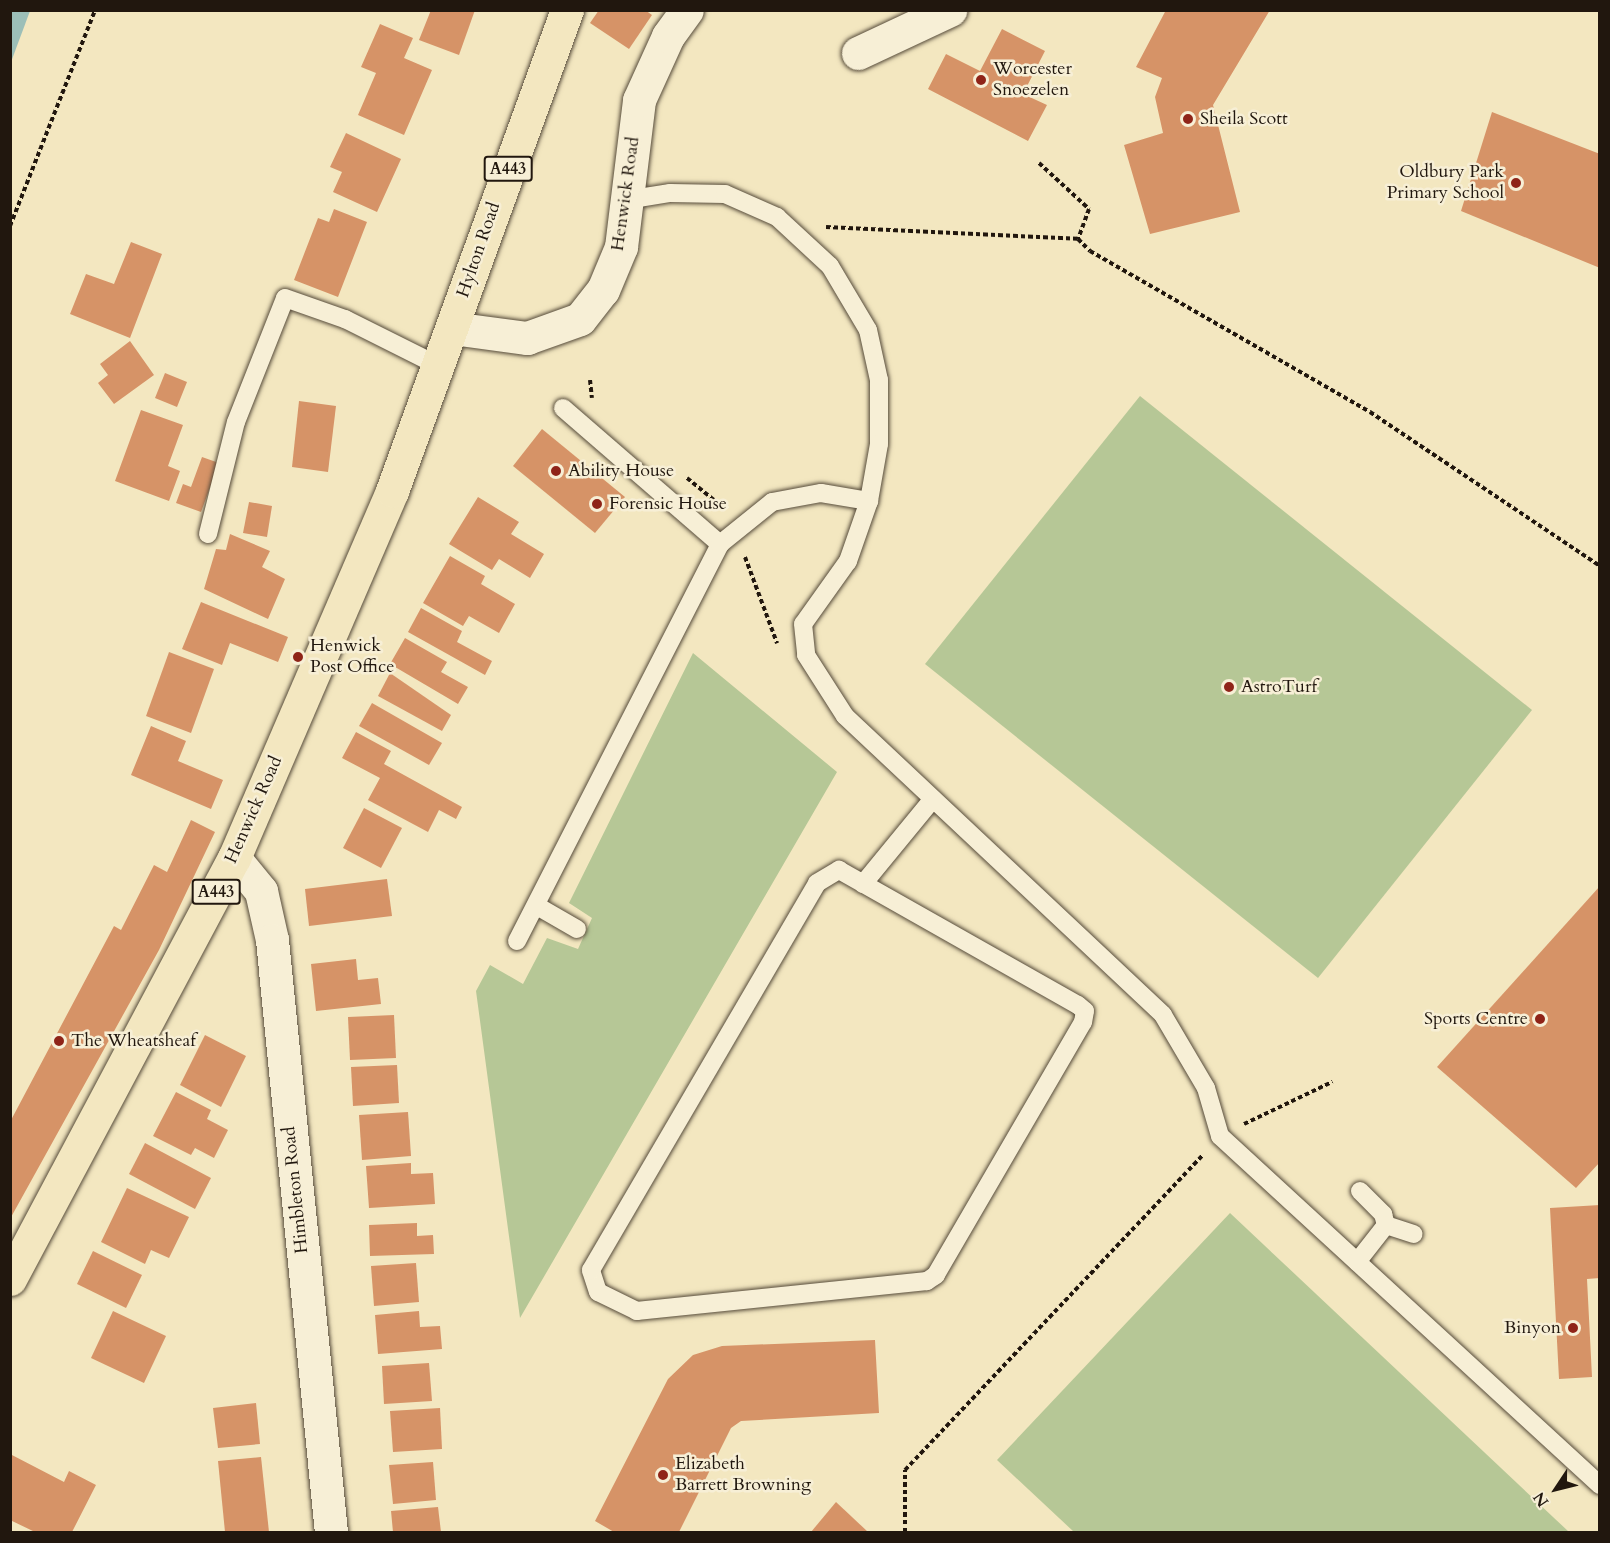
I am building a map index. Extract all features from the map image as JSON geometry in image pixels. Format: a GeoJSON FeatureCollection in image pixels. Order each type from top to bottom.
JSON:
{"type":"FeatureCollection","features":[{"type":"Feature","properties":{"kind":"main road","name":"Hylton Road"},"geometry":{"type":"LineString","coordinates":[[392,491],[441,367],[452,328],[567,10]]}},
{"type":"Feature","properties":{"kind":"main road","name":"Henwick Road"},"geometry":{"type":"LineString","coordinates":[[10,1279],[234,858],[392,491]]}},
{"type":"Feature","properties":{"kind":"street","name":"Henwick Road"},"geometry":{"type":"LineString","coordinates":[[452,328],[527,338],[580,320],[603,290],[621,247],[639,100],[668,36],[687,10]]}},
{"type":"Feature","properties":{"kind":"street"},"geometry":{"type":"LineString","coordinates":[[858,53],[950,10]]}},
{"type":"Feature","properties":{"kind":"street","name":"Himbleton Road"},"geometry":{"type":"LineString","coordinates":[[234,858],[261,891],[272,940],[330,1533]]}},
{"type":"Feature","properties":{"kind":"lane"},"geometry":{"type":"LineString","coordinates":[[626,200],[670,193],[725,194],[796,230],[830,266],[868,330],[879,380],[879,444],[869,501],[848,561],[803,624],[806,655],[845,716],[1163,1015],[1206,1088],[1220,1136],[1599,1485]]}},
{"type":"Feature","properties":{"kind":"lane"},"geometry":{"type":"LineString","coordinates":[[208,534],[236,422],[285,298],[345,319],[441,367]]}},
{"type":"Feature","properties":{"kind":"lane"},"geometry":{"type":"LineString","coordinates":[[563,408],[720,544]]}},
{"type":"Feature","properties":{"kind":"lane"},"geometry":{"type":"LineString","coordinates":[[517,941],[537,906],[720,544],[771,502],[821,493],[869,501]]}},
{"type":"Feature","properties":{"kind":"lane"},"geometry":{"type":"LineString","coordinates":[[863,884],[932,800]]}},
{"type":"Feature","properties":{"kind":"lane"},"geometry":{"type":"LineString","coordinates":[[839,870],[863,884],[1085,1011],[936,1275],[914,1286],[636,1311],[598,1292],[591,1270],[817,883],[839,870]]}},
{"type":"Feature","properties":{"kind":"lane"},"geometry":{"type":"LineString","coordinates":[[537,906],[577,929]]}},
{"type":"Feature","properties":{"kind":"lane"},"geometry":{"type":"LineString","coordinates":[[1360,1191],[1386,1225],[1414,1234]]}},
{"type":"Feature","properties":{"kind":"lane"},"geometry":{"type":"LineString","coordinates":[[1357,1262],[1386,1225]]}},
{"type":"Feature","properties":{"kind":"path"},"geometry":{"type":"LineString","coordinates":[[10,226],[95,10]]}},
{"type":"Feature","properties":{"kind":"path"},"geometry":{"type":"LineString","coordinates":[[1039,163],[1089,209],[1078,239]]}},
{"type":"Feature","properties":{"kind":"path"},"geometry":{"type":"LineString","coordinates":[[796,230],[808,216],[818,227],[1078,239],[1090,251],[1370,412],[1599,566]]}},
{"type":"Feature","properties":{"kind":"path"},"geometry":{"type":"LineString","coordinates":[[905,1533],[905,1470],[1220,1136],[1332,1083]]}},
{"type":"Feature","properties":{"kind":"green space","name":"AstroTurf"},"geometry":{"type":"Polygon","coordinates":[[[1140,396],[1532,710],[1318,978],[925,664],[1140,396]]]}},
{"type":"Feature","properties":{"kind":"green space"},"geometry":{"type":"Polygon","coordinates":[[[693,653],[837,772],[520,1318],[476,991],[490,965],[523,984],[547,938],[578,949],[592,918],[569,903],[693,653]]]}},
{"type":"Feature","properties":{"kind":"green space"},"geometry":{"type":"Polygon","coordinates":[[[1230,1213],[1569,1532],[1074,1532],[997,1460],[1230,1213]]]}},
{"type":"Feature","properties":{"kind":"water"},"geometry":{"type":"Polygon","coordinates":[[[10,11],[30,11],[11,62],[10,11]]]}},
{"type":"Feature","properties":{"kind":"building"},"geometry":{"type":"Polygon","coordinates":[[[431,10],[475,10],[459,55],[419,40],[431,10]]]}},
{"type":"Feature","properties":{"kind":"building"},"geometry":{"type":"Polygon","coordinates":[[[599,10],[645,10],[652,15],[629,49],[590,23],[599,10]]]}},
{"type":"Feature","properties":{"kind":"building","name":"Sheila Scott"},"geometry":{"type":"Polygon","coordinates":[[[1166,10],[1270,10],[1213,105],[1240,212],[1150,234],[1124,145],[1163,133],[1155,97],[1162,78],[1136,67],[1166,10]]]}},
{"type":"Feature","properties":{"kind":"building"},"geometry":{"type":"Polygon","coordinates":[[[380,24],[413,38],[404,58],[432,70],[404,135],[358,115],[376,73],[361,67],[380,24]]]}},
{"type":"Feature","properties":{"kind":"building","name":"Worcester Snoezelen"},"geometry":{"type":"Polygon","coordinates":[[[1002,29],[1045,51],[1023,94],[1047,105],[1028,141],[928,89],[946,54],[980,71],[1002,29]]]}},
{"type":"Feature","properties":{"kind":"building"},"geometry":{"type":"Polygon","coordinates":[[[1492,112],[1600,154],[1600,268],[1461,211],[1492,112]]]}},
{"type":"Feature","properties":{"kind":"building"},"geometry":{"type":"Polygon","coordinates":[[[346,133],[401,159],[377,212],[333,192],[342,172],[330,167],[346,133]]]}},
{"type":"Feature","properties":{"kind":"building"},"geometry":{"type":"Polygon","coordinates":[[[334,209],[367,222],[338,297],[294,280],[318,218],[329,222],[334,209]]]}},
{"type":"Feature","properties":{"kind":"building"},"geometry":{"type":"Polygon","coordinates":[[[131,242],[162,254],[130,338],[70,314],[86,274],[114,284],[131,242]]]}},
{"type":"Feature","properties":{"kind":"building"},"geometry":{"type":"Polygon","coordinates":[[[130,341],[154,375],[114,404],[98,383],[108,375],[100,364],[130,341]]]}},
{"type":"Feature","properties":{"kind":"building"},"geometry":{"type":"Polygon","coordinates":[[[165,373],[187,382],[177,407],[155,398],[165,373]]]}},
{"type":"Feature","properties":{"kind":"building"},"geometry":{"type":"Polygon","coordinates":[[[299,401],[336,406],[328,472],[292,467],[299,401]]]}},
{"type":"Feature","properties":{"kind":"building"},"geometry":{"type":"Polygon","coordinates":[[[141,410],[183,425],[168,466],[180,471],[169,501],[115,481],[141,410]]]}},
{"type":"Feature","properties":{"kind":"building","name":"Ability House"},"geometry":{"type":"Polygon","coordinates":[[[542,429],[625,497],[595,533],[513,466],[542,429]]]}},
{"type":"Feature","properties":{"kind":"building"},"geometry":{"type":"Polygon","coordinates":[[[202,457],[219,463],[201,512],[176,503],[183,484],[191,487],[202,457]]]}},
{"type":"Feature","properties":{"kind":"building"},"geometry":{"type":"Polygon","coordinates":[[[478,497],[519,522],[511,534],[544,554],[530,578],[499,559],[492,570],[449,544],[478,497]]]}},
{"type":"Feature","properties":{"kind":"building"},"geometry":{"type":"Polygon","coordinates":[[[249,502],[272,506],[267,537],[243,533],[249,502]]]}},
{"type":"Feature","properties":{"kind":"building"},"geometry":{"type":"Polygon","coordinates":[[[230,534],[270,551],[262,567],[285,579],[268,619],[204,589],[216,549],[226,550],[230,534]]]}},
{"type":"Feature","properties":{"kind":"building"},"geometry":{"type":"Polygon","coordinates":[[[450,556],[485,576],[481,584],[515,604],[499,633],[469,616],[463,626],[423,603],[450,556]]]}},
{"type":"Feature","properties":{"kind":"building"},"geometry":{"type":"Polygon","coordinates":[[[201,602],[288,637],[278,662],[230,643],[222,665],[182,649],[201,602]]]}},
{"type":"Feature","properties":{"kind":"building"},"geometry":{"type":"Polygon","coordinates":[[[421,608],[462,631],[457,642],[492,661],[485,675],[408,632],[421,608]]]}},
{"type":"Feature","properties":{"kind":"building"},"geometry":{"type":"Polygon","coordinates":[[[405,638],[447,662],[441,672],[468,687],[458,704],[390,664],[405,638]]]}},
{"type":"Feature","properties":{"kind":"building"},"geometry":{"type":"Polygon","coordinates":[[[169,652],[214,669],[191,733],[146,716],[169,652]]]}},
{"type":"Feature","properties":{"kind":"building"},"geometry":{"type":"Polygon","coordinates":[[[390,673],[451,715],[442,731],[378,696],[390,673]]]}},
{"type":"Feature","properties":{"kind":"building"},"geometry":{"type":"Polygon","coordinates":[[[372,703],[442,743],[429,765],[359,726],[372,703]]]}},
{"type":"Feature","properties":{"kind":"building"},"geometry":{"type":"Polygon","coordinates":[[[151,726],[186,741],[178,761],[223,780],[211,809],[131,775],[151,726]]]}},
{"type":"Feature","properties":{"kind":"building"},"geometry":{"type":"Polygon","coordinates":[[[356,732],[391,751],[384,764],[462,807],[456,819],[439,810],[428,832],[368,800],[380,778],[342,758],[356,732]]]}},
{"type":"Feature","properties":{"kind":"building"},"geometry":{"type":"Polygon","coordinates":[[[364,808],[402,828],[381,868],[343,848],[364,808]]]}},
{"type":"Feature","properties":{"kind":"building"},"geometry":{"type":"Polygon","coordinates":[[[191,820],[215,832],[159,950],[10,1219],[10,1122],[114,926],[121,930],[154,865],[167,872],[191,820]]]}},
{"type":"Feature","properties":{"kind":"building"},"geometry":{"type":"Polygon","coordinates":[[[387,879],[392,916],[309,926],[305,889],[387,879]]]}},
{"type":"Feature","properties":{"kind":"building","name":"Sports Centre"},"geometry":{"type":"Polygon","coordinates":[[[1600,886],[1600,1162],[1576,1188],[1437,1067],[1600,886]]]}},
{"type":"Feature","properties":{"kind":"building"},"geometry":{"type":"Polygon","coordinates":[[[356,959],[358,980],[378,978],[381,1004],[316,1011],[311,964],[356,959]]]}},
{"type":"Feature","properties":{"kind":"building"},"geometry":{"type":"Polygon","coordinates":[[[394,1015],[396,1058],[350,1060],[348,1017],[394,1015]]]}},
{"type":"Feature","properties":{"kind":"building"},"geometry":{"type":"Polygon","coordinates":[[[205,1035],[246,1056],[221,1107],[180,1085],[205,1035]]]}},
{"type":"Feature","properties":{"kind":"building"},"geometry":{"type":"Polygon","coordinates":[[[397,1065],[399,1103],[353,1106],[351,1067],[397,1065]]]}},
{"type":"Feature","properties":{"kind":"building"},"geometry":{"type":"Polygon","coordinates":[[[176,1092],[211,1110],[207,1119],[228,1130],[214,1158],[195,1148],[191,1155],[153,1136],[176,1092]]]}},
{"type":"Feature","properties":{"kind":"building"},"geometry":{"type":"Polygon","coordinates":[[[408,1112],[411,1156],[362,1160],[359,1115],[408,1112]]]}},
{"type":"Feature","properties":{"kind":"building"},"geometry":{"type":"Polygon","coordinates":[[[145,1143],[211,1178],[195,1209],[129,1174],[145,1143]]]}},
{"type":"Feature","properties":{"kind":"building"},"geometry":{"type":"Polygon","coordinates":[[[411,1163],[411,1174],[433,1173],[435,1204],[369,1208],[366,1166],[411,1163]]]}},
{"type":"Feature","properties":{"kind":"building"},"geometry":{"type":"Polygon","coordinates":[[[127,1188],[189,1217],[169,1258],[151,1250],[145,1264],[101,1242],[127,1188]]]}},
{"type":"Feature","properties":{"kind":"building","name":"Binyon"},"geometry":{"type":"Polygon","coordinates":[[[1600,1205],[1600,1278],[1587,1279],[1592,1377],[1559,1379],[1550,1208],[1600,1205]]]}},
{"type":"Feature","properties":{"kind":"building"},"geometry":{"type":"Polygon","coordinates":[[[417,1223],[417,1236],[433,1235],[434,1254],[370,1256],[369,1225],[417,1223]]]}},
{"type":"Feature","properties":{"kind":"building"},"geometry":{"type":"Polygon","coordinates":[[[93,1251],[142,1275],[126,1308],[77,1284],[93,1251]]]}},
{"type":"Feature","properties":{"kind":"building"},"geometry":{"type":"Polygon","coordinates":[[[416,1263],[419,1302],[374,1306],[371,1266],[416,1263]]]}},
{"type":"Feature","properties":{"kind":"building"},"geometry":{"type":"Polygon","coordinates":[[[113,1311],[166,1336],[144,1383],[91,1358],[113,1311]]]}},
{"type":"Feature","properties":{"kind":"building"},"geometry":{"type":"Polygon","coordinates":[[[419,1311],[420,1327],[440,1326],[442,1349],[378,1354],[375,1315],[419,1311]]]}},
{"type":"Feature","properties":{"kind":"building","name":"Elizabeth Barrett Browning"},"geometry":{"type":"Polygon","coordinates":[[[875,1340],[879,1413],[741,1421],[731,1428],[679,1532],[614,1532],[595,1521],[668,1379],[693,1355],[722,1346],[875,1340]]]}},
{"type":"Feature","properties":{"kind":"building"},"geometry":{"type":"Polygon","coordinates":[[[429,1363],[432,1401],[384,1404],[382,1366],[429,1363]]]}},
{"type":"Feature","properties":{"kind":"building"},"geometry":{"type":"Polygon","coordinates":[[[256,1403],[260,1444],[218,1448],[213,1408],[256,1403]]]}},
{"type":"Feature","properties":{"kind":"building"},"geometry":{"type":"Polygon","coordinates":[[[440,1408],[442,1449],[393,1452],[390,1411],[440,1408]]]}},
{"type":"Feature","properties":{"kind":"building"},"geometry":{"type":"Polygon","coordinates":[[[10,1454],[64,1482],[69,1471],[96,1485],[72,1532],[35,1532],[10,1520],[10,1454]]]}},
{"type":"Feature","properties":{"kind":"building"},"geometry":{"type":"Polygon","coordinates":[[[261,1457],[269,1532],[225,1532],[218,1461],[261,1457]]]}},
{"type":"Feature","properties":{"kind":"building"},"geometry":{"type":"Polygon","coordinates":[[[433,1462],[436,1500],[393,1504],[389,1465],[433,1462]]]}},
{"type":"Feature","properties":{"kind":"building"},"geometry":{"type":"Polygon","coordinates":[[[836,1502],[868,1532],[811,1532],[836,1502]]]}},
{"type":"Feature","properties":{"kind":"building"},"geometry":{"type":"Polygon","coordinates":[[[438,1507],[441,1532],[393,1532],[391,1511],[438,1507]]]}},
{"type":"Feature","properties":{"kind":"place","name":"Worcester Snoezelen"},"geometry":{"type":"Point","coordinates":[981,80]}},
{"type":"Feature","properties":{"kind":"place","name":"Sheila Scott"},"geometry":{"type":"Point","coordinates":[1188,119]}},
{"type":"Feature","properties":{"kind":"place","name":"Oldbury Park Primary School"},"geometry":{"type":"Point","coordinates":[1516,183]}},
{"type":"Feature","properties":{"kind":"place","name":"Ability House"},"geometry":{"type":"Point","coordinates":[556,471]}},
{"type":"Feature","properties":{"kind":"place","name":"Forensic House"},"geometry":{"type":"Point","coordinates":[597,504]}},
{"type":"Feature","properties":{"kind":"place","name":"Henwick Post Office"},"geometry":{"type":"Point","coordinates":[298,657]}},
{"type":"Feature","properties":{"kind":"place","name":"AstroTurf"},"geometry":{"type":"Point","coordinates":[1229,687]}},
{"type":"Feature","properties":{"kind":"place","name":"Sports Centre"},"geometry":{"type":"Point","coordinates":[1540,1019]}},
{"type":"Feature","properties":{"kind":"place","name":"The Wheatsheaf"},"geometry":{"type":"Point","coordinates":[59,1041]}},
{"type":"Feature","properties":{"kind":"place","name":"Binyon"},"geometry":{"type":"Point","coordinates":[1573,1328]}},
{"type":"Feature","properties":{"kind":"place","name":"Elizabeth Barrett Browning"},"geometry":{"type":"Point","coordinates":[663,1475]}}]}
